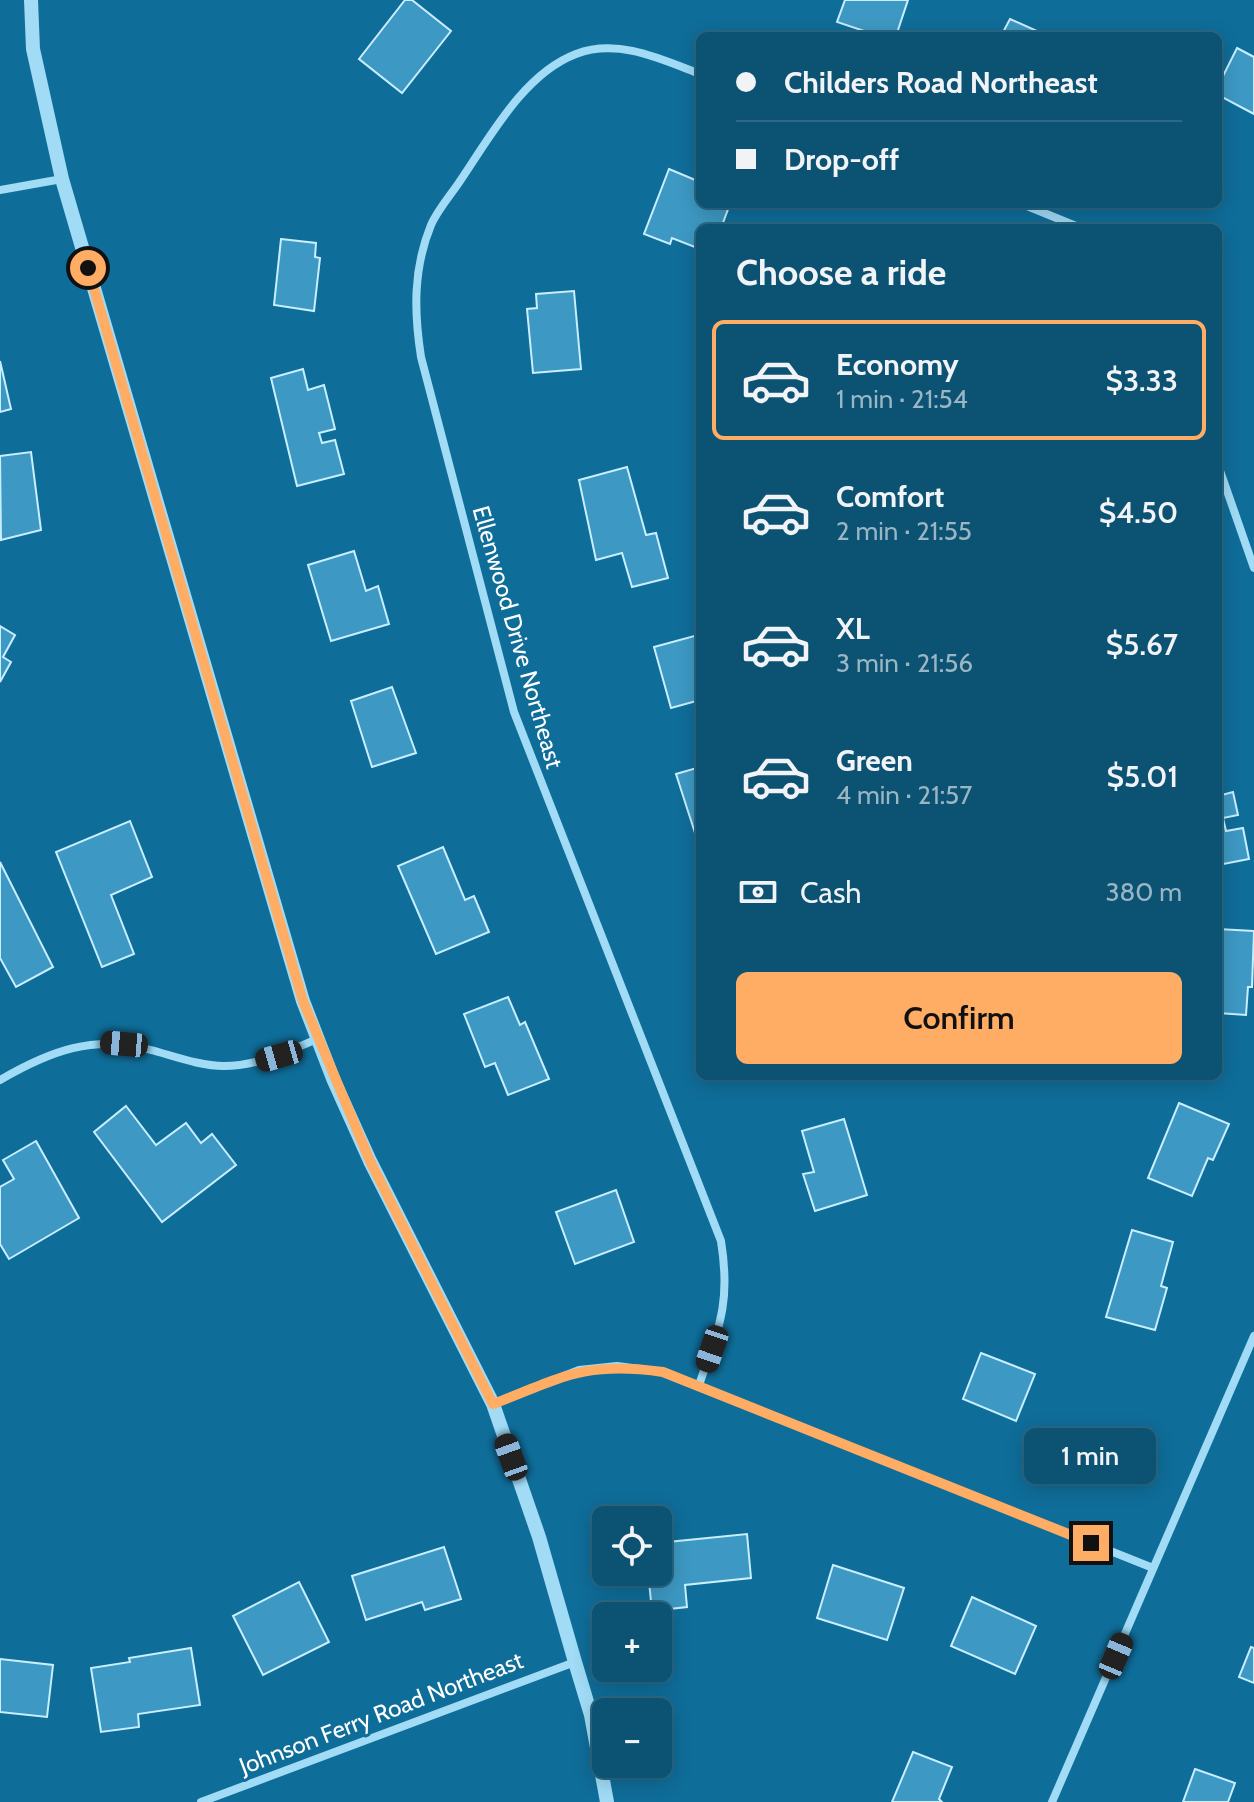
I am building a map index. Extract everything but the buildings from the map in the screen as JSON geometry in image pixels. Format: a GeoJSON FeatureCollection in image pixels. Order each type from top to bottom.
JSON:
{"type":"FeatureCollection","features":[{"type":"Feature","properties":{"kind":"street"},"geometry":{"type":"LineString","coordinates":[[31,0],[33,49],[62,179],[272,898],[317,1039],[370,1161],[493,1404],[539,1537],[591,1715],[607,1802]]}},
{"type":"Feature","properties":{"kind":"street","name":"Ellenwood Drive Northeast"},"geometry":{"type":"LineString","coordinates":[[696,72],[649,54],[609,47],[577,53],[553,66],[528,88],[431,223],[418,269],[413,307],[421,357],[514,712],[721,1241],[727,1281],[722,1318],[699,1385]]}},
{"type":"Feature","properties":{"kind":"street"},"geometry":{"type":"LineString","coordinates":[[0,190],[62,179]]}},
{"type":"Feature","properties":{"kind":"street"},"geometry":{"type":"LineString","coordinates":[[1032,208],[1071,224]]}},
{"type":"Feature","properties":{"kind":"street"},"geometry":{"type":"LineString","coordinates":[[1222,475],[1251,548],[1254,568]]}},
{"type":"Feature","properties":{"kind":"street"},"geometry":{"type":"LineString","coordinates":[[0,1080],[49,1054],[92,1043],[124,1044],[222,1066],[257,1062],[317,1039]]}},
{"type":"Feature","properties":{"kind":"street"},"geometry":{"type":"LineString","coordinates":[[1052,1802],[1254,1336]]}},
{"type":"Feature","properties":{"kind":"street"},"geometry":{"type":"LineString","coordinates":[[493,1404],[579,1370],[617,1366],[663,1372],[1153,1568]]}},
{"type":"Feature","properties":{"kind":"street","name":"Johnson Ferry Road Northeast"},"geometry":{"type":"LineString","coordinates":[[201,1802],[575,1662]]}},
{"type":"Feature","properties":{"kind":"route"},"geometry":{"type":"LineString","coordinates":[[88,268],[303,1001],[370,1161],[493,1404],[579,1370],[617,1366],[663,1372],[1091,1543]]}}]}
